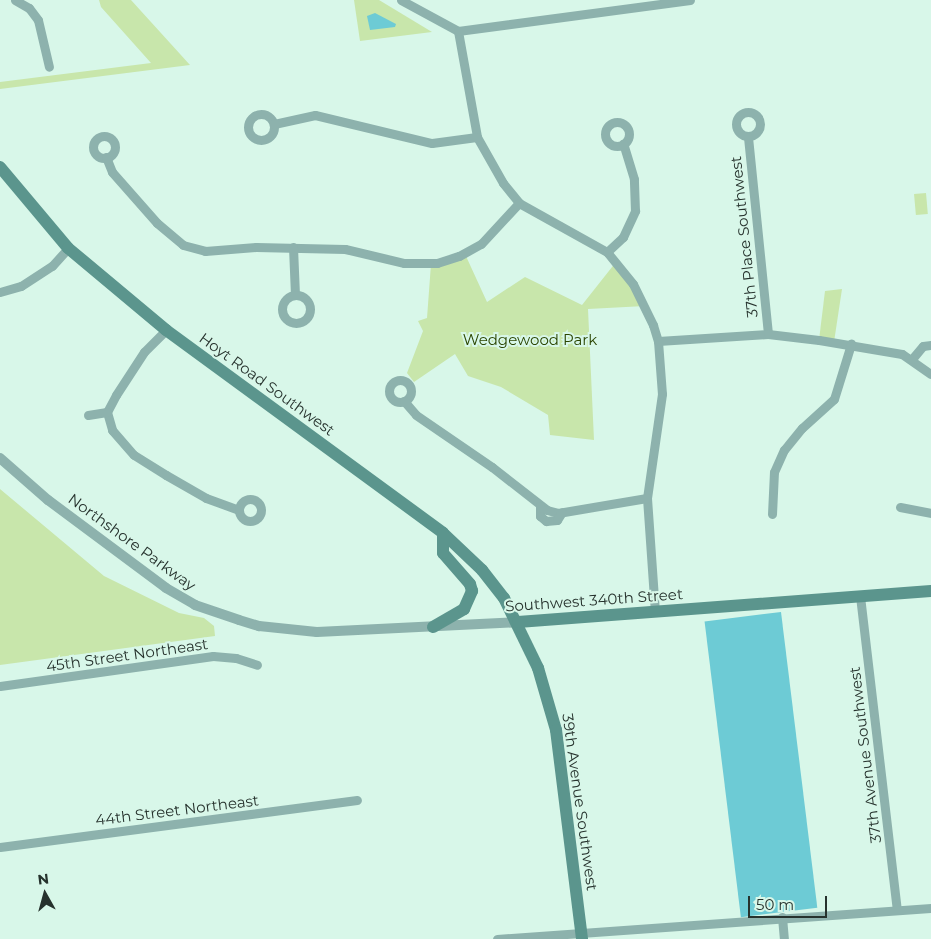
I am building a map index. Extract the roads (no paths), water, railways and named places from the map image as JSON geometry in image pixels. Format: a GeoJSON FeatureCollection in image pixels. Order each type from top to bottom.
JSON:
{"type":"FeatureCollection","features":[{"type":"Feature","properties":{"kind":"main road","name":"Hoyt Road Southwest"},"geometry":{"type":"LineString","coordinates":[[0,167],[68,248],[166,330],[443,534],[482,570],[518,622]]}},
{"type":"Feature","properties":{"kind":"main road"},"geometry":{"type":"LineString","coordinates":[[433,627],[464,609],[472,591],[470,584],[444,553],[443,534]]}},
{"type":"Feature","properties":{"kind":"main road","name":"Southwest 340th Street"},"geometry":{"type":"LineString","coordinates":[[518,622],[931,591]]}},
{"type":"Feature","properties":{"kind":"main road","name":"39th Avenue Southwest"},"geometry":{"type":"LineString","coordinates":[[518,622],[541,678],[557,737],[581,935]]}},
{"type":"Feature","properties":{"kind":"street"},"geometry":{"type":"LineString","coordinates":[[15,0],[29,8],[38,20],[49,67]]}},
{"type":"Feature","properties":{"kind":"street"},"geometry":{"type":"LineString","coordinates":[[401,0],[458,31],[690,0]]}},
{"type":"Feature","properties":{"kind":"street"},"geometry":{"type":"LineString","coordinates":[[458,31],[478,137],[503,183],[519,203],[607,252],[639,294],[658,341],[662,394],[647,498],[655,612]]}},
{"type":"Feature","properties":{"kind":"street"},"geometry":{"type":"LineString","coordinates":[[274,124],[315,115],[432,144],[478,137]]}},
{"type":"Feature","properties":{"kind":"street","name":"37th Place Southwest"},"geometry":{"type":"LineString","coordinates":[[748,137],[768,334]]}},
{"type":"Feature","properties":{"kind":"street"},"geometry":{"type":"LineString","coordinates":[[607,252],[623,237],[635,211],[634,179],[623,144]]}},
{"type":"Feature","properties":{"kind":"street"},"geometry":{"type":"LineString","coordinates":[[106,157],[112,172],[129,194],[184,245],[205,250],[294,247],[345,249],[404,262],[437,263],[459,256],[481,244],[519,203]]}},
{"type":"Feature","properties":{"kind":"street"},"geometry":{"type":"LineString","coordinates":[[294,247],[295,295]]}},
{"type":"Feature","properties":{"kind":"street"},"geometry":{"type":"LineString","coordinates":[[0,292],[21,286],[52,266],[68,248]]}},
{"type":"Feature","properties":{"kind":"street"},"geometry":{"type":"LineString","coordinates":[[166,330],[144,352],[107,412],[112,430],[134,455],[206,498],[239,510]]}},
{"type":"Feature","properties":{"kind":"street"},"geometry":{"type":"LineString","coordinates":[[658,341],[768,334],[851,344],[916,361],[930,370]]}},
{"type":"Feature","properties":{"kind":"street"},"geometry":{"type":"LineString","coordinates":[[772,514],[774,472],[784,450],[802,428],[834,399],[851,344]]}},
{"type":"Feature","properties":{"kind":"street"},"geometry":{"type":"LineString","coordinates":[[916,361],[923,346],[931,345]]}},
{"type":"Feature","properties":{"kind":"street"},"geometry":{"type":"LineString","coordinates":[[404,401],[413,413],[498,471],[540,506],[562,512],[647,498]]}},
{"type":"Feature","properties":{"kind":"street"},"geometry":{"type":"LineString","coordinates":[[88,415],[107,412]]}},
{"type":"Feature","properties":{"kind":"street","name":"Northshore Parkway"},"geometry":{"type":"LineString","coordinates":[[0,458],[48,500],[166,588],[195,605],[259,626]]}},
{"type":"Feature","properties":{"kind":"street"},"geometry":{"type":"LineString","coordinates":[[900,508],[931,513]]}},
{"type":"Feature","properties":{"kind":"street","name":"37th Avenue Southwest"},"geometry":{"type":"LineString","coordinates":[[860,596],[896,910]]}},
{"type":"Feature","properties":{"kind":"street","name":"Southwest 340th Street"},"geometry":{"type":"LineString","coordinates":[[259,626],[317,632],[518,622]]}},
{"type":"Feature","properties":{"kind":"street","name":"45th Street Northeast"},"geometry":{"type":"LineString","coordinates":[[0,686],[213,656],[258,665]]}},
{"type":"Feature","properties":{"kind":"street","name":"44th Street Northeast"},"geometry":{"type":"LineString","coordinates":[[0,847],[357,800]]}},
{"type":"Feature","properties":{"kind":"street"},"geometry":{"type":"LineString","coordinates":[[497,939],[581,935],[782,917],[931,908]]}},
{"type":"Feature","properties":{"kind":"street"},"geometry":{"type":"LineString","coordinates":[[782,917],[784,939]]}},
{"type":"Feature","properties":{"kind":"water"},"geometry":{"type":"Polygon","coordinates":[[[375,13],[396,24],[395,27],[370,30],[367,16],[375,13]]]}},
{"type":"Feature","properties":{"kind":"water"},"geometry":{"type":"Polygon","coordinates":[[[781,612],[817,908],[741,917],[705,621],[781,612]]]}},
{"type":"Feature","properties":{"kind":"park label","name":"Wedgewood Park"},"geometry":{"type":"Point","coordinates":[530,340]}}]}
